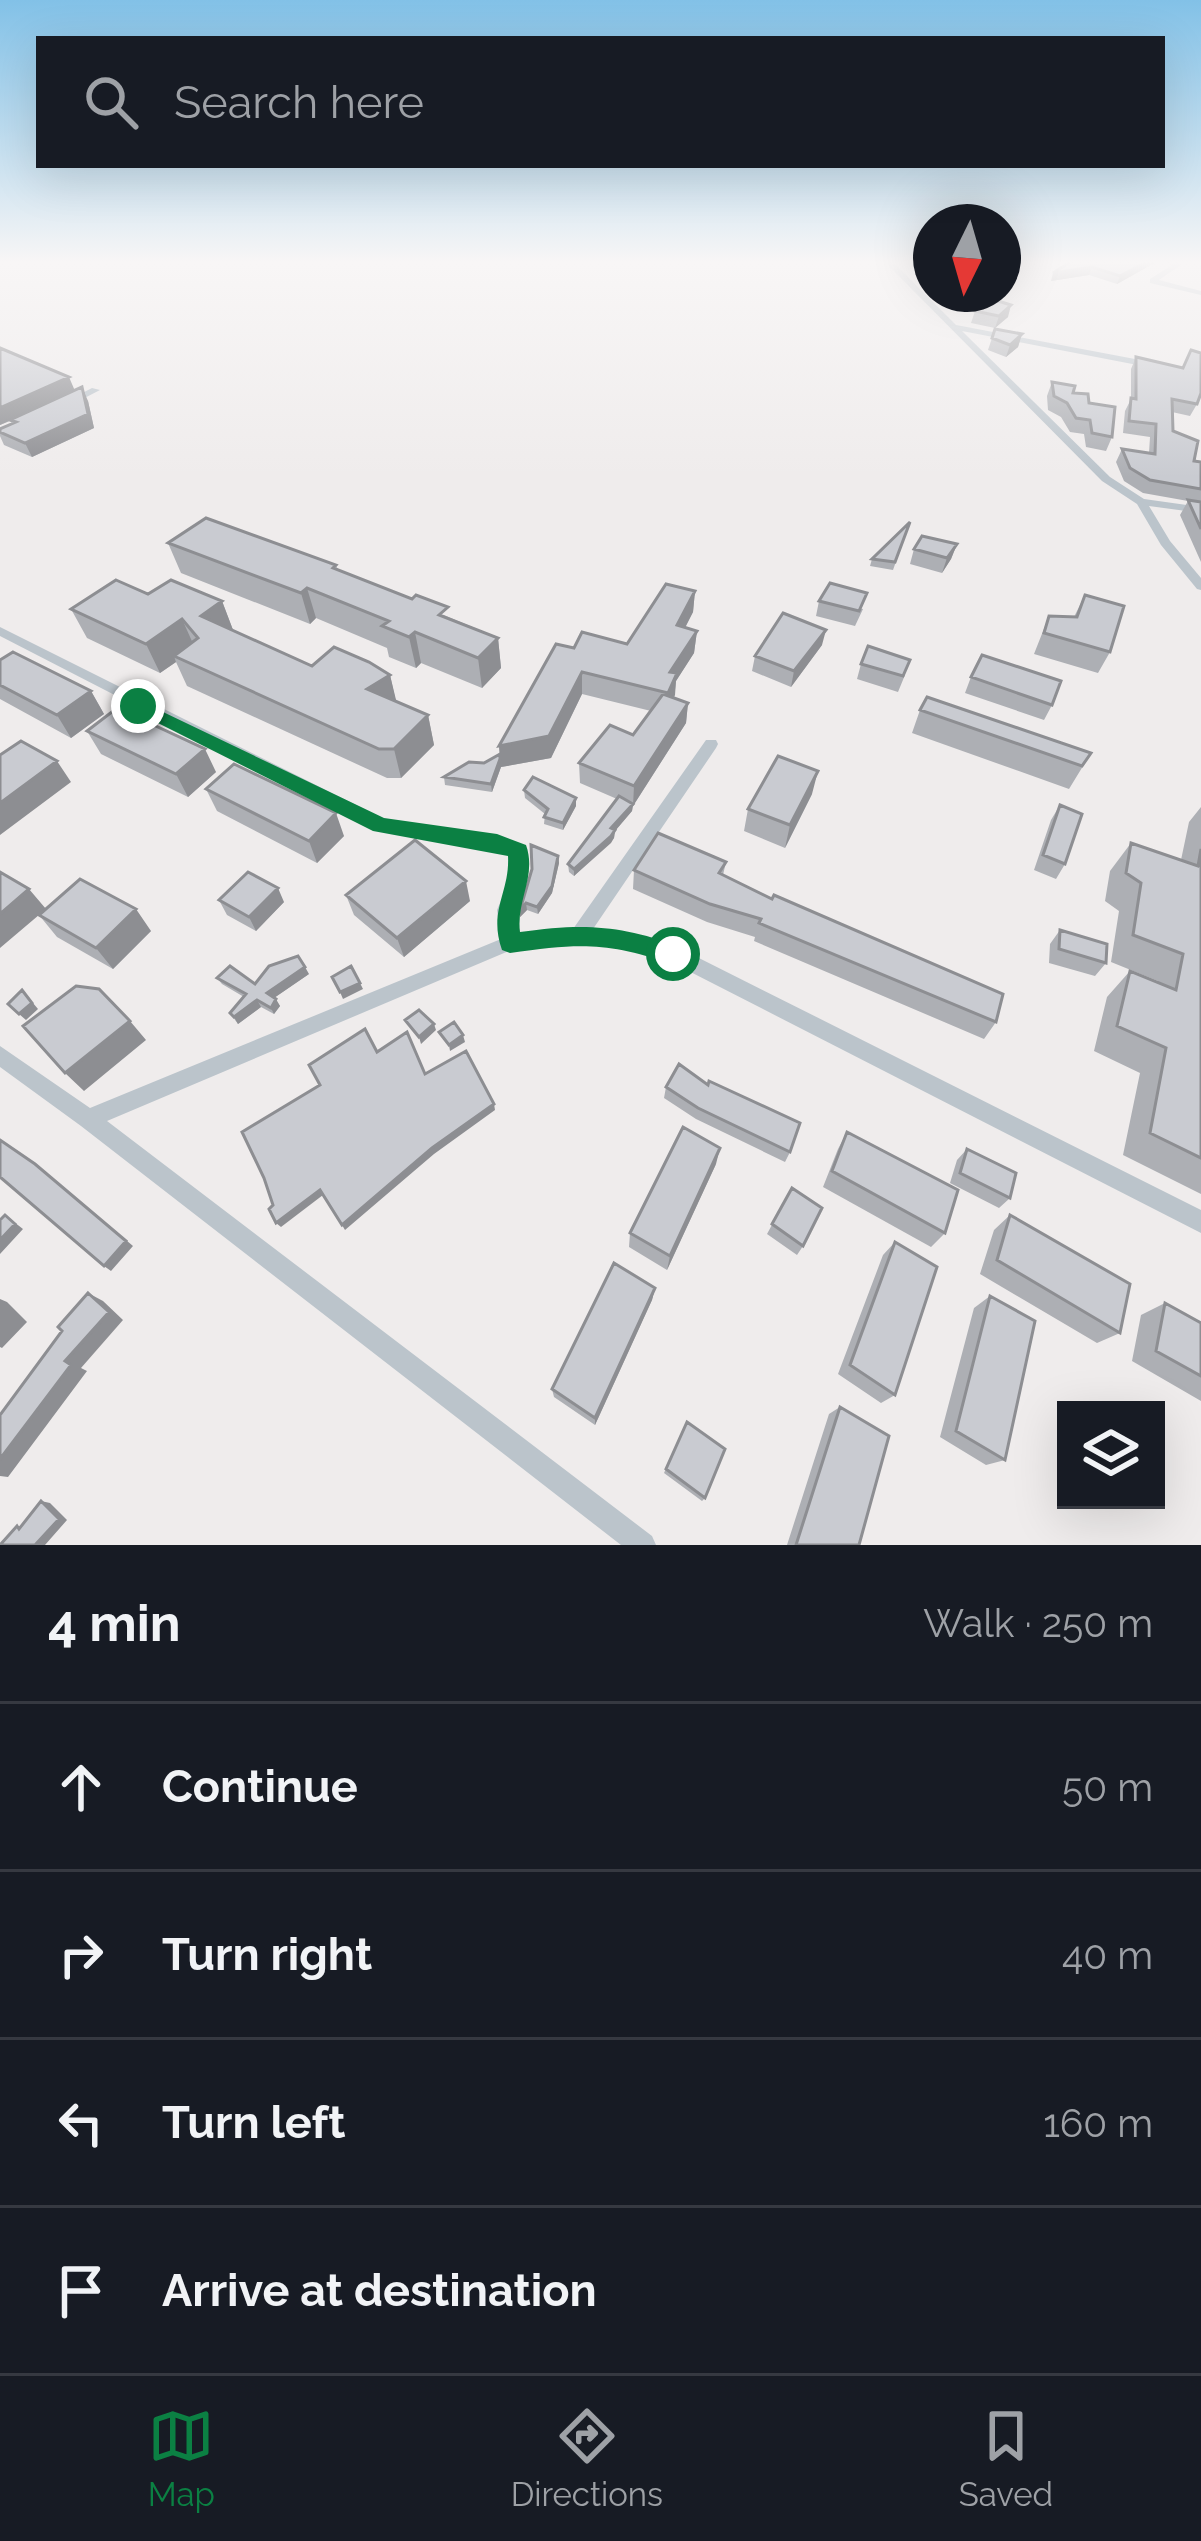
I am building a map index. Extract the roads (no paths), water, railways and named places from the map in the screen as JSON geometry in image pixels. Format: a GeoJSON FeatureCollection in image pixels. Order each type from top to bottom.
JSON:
{"type":"FeatureCollection","features":[{"type":"Feature","properties":{"kind":"street"},"geometry":{"type":"LineString","coordinates":[[963,333],[1084,459],[1141,502],[1165,543],[1201,586]]}},
{"type":"Feature","properties":{"kind":"street"},"geometry":{"type":"LineString","coordinates":[[991,333],[1175,370]]}},
{"type":"Feature","properties":{"kind":"street"},"geometry":{"type":"LineString","coordinates":[[52,410],[95,390]]}},
{"type":"Feature","properties":{"kind":"street"},"geometry":{"type":"LineString","coordinates":[[1141,502],[1201,510]]}},
{"type":"Feature","properties":{"kind":"street"},"geometry":{"type":"LineString","coordinates":[[0,632],[381,825],[497,843],[518,851],[520,874],[506,910],[510,943]]}},
{"type":"Feature","properties":{"kind":"street"},"geometry":{"type":"LineString","coordinates":[[580,933],[712,744]]}},
{"type":"Feature","properties":{"kind":"street"},"geometry":{"type":"LineString","coordinates":[[88,1119],[510,943],[580,933],[621,937],[673,954],[1201,1222]]}},
{"type":"Feature","properties":{"kind":"street"},"geometry":{"type":"LineString","coordinates":[[0,1054],[643,1545]]}}]}
